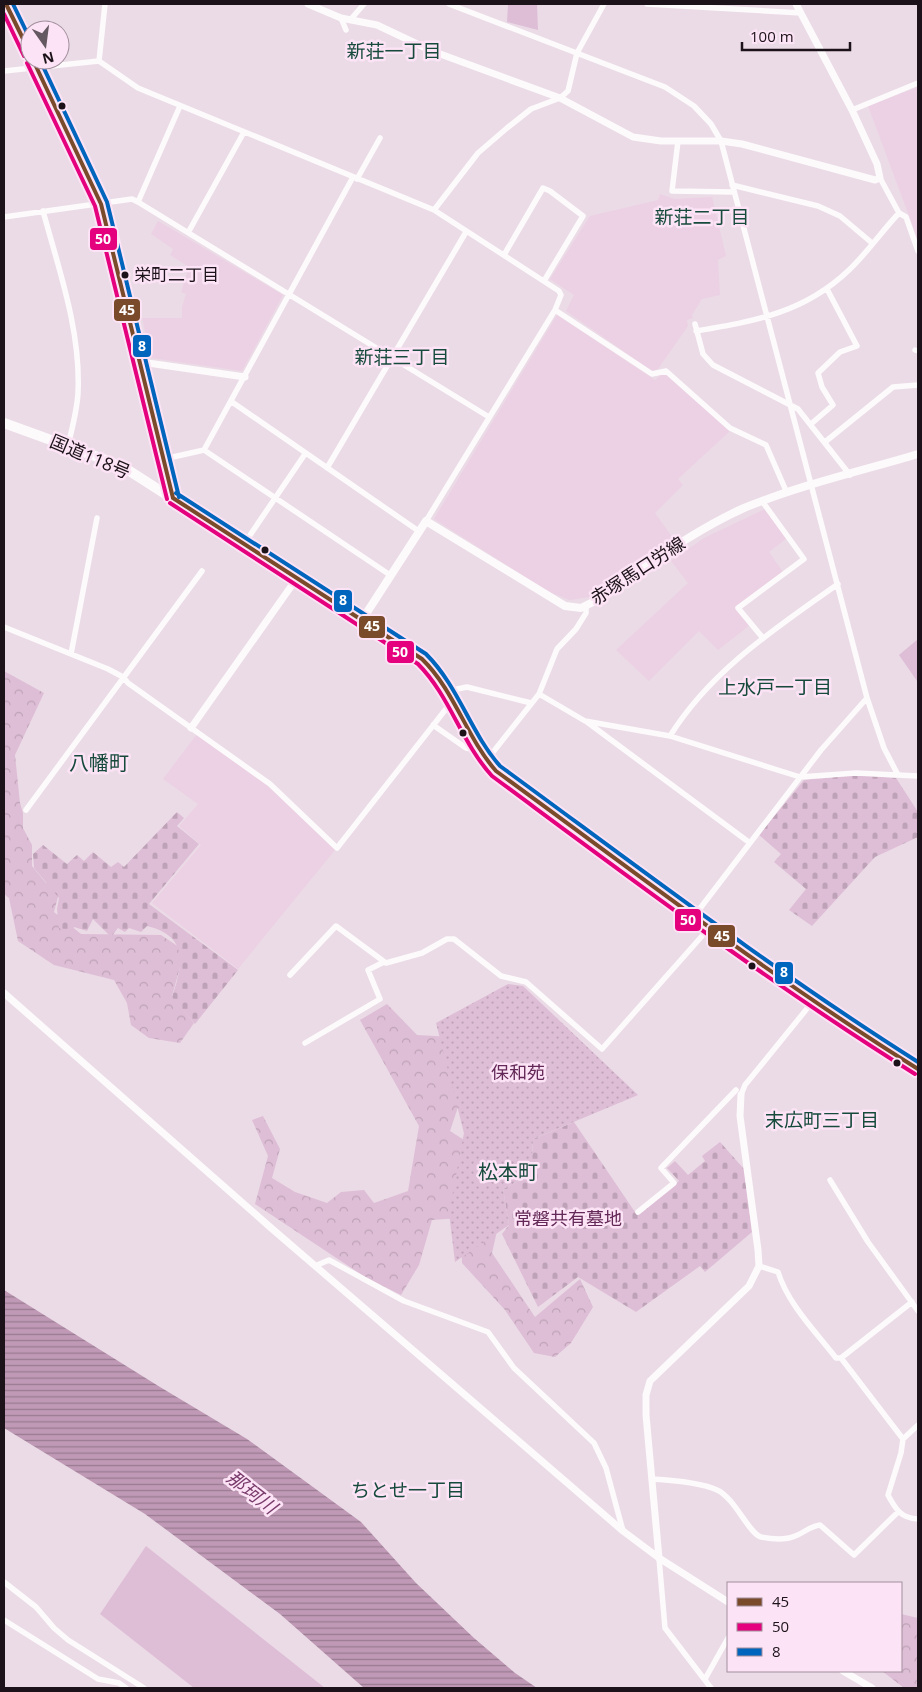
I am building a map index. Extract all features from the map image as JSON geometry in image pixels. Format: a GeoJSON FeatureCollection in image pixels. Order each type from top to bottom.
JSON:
{"type":"FeatureCollection","features":[{"type":"Feature","properties":{"kind":"highway","name":"国道118号"},"geometry":{"type":"LineString","coordinates":[[4,423],[128,470],[422,659],[436,672],[451,696],[477,750],[486,761],[710,927],[870,1040],[918,1069]]}},
{"type":"Feature","properties":{"kind":"main road"},"geometry":{"type":"LineString","coordinates":[[6,4],[20,33]]}},
{"type":"Feature","properties":{"kind":"main road"},"geometry":{"type":"LineString","coordinates":[[38,70],[101,204],[173,498]]}},
{"type":"Feature","properties":{"kind":"main road","name":"赤塚馬口労線"},"geometry":{"type":"LineString","coordinates":[[426,521],[565,606],[574,608],[586,606],[684,541],[722,519],[762,501],[918,454]]}},
{"type":"Feature","properties":{"kind":"main road"},"geometry":{"type":"LineString","coordinates":[[362,620],[426,521]]}},
{"type":"Feature","properties":{"kind":"street"},"geometry":{"type":"LineString","coordinates":[[98,61],[105,4]]}},
{"type":"Feature","properties":{"kind":"street"},"geometry":{"type":"LineString","coordinates":[[308,4],[341,18],[376,25],[439,54],[560,98],[632,137],[678,141],[721,141],[765,149],[875,180],[880,178]]}},
{"type":"Feature","properties":{"kind":"street"},"geometry":{"type":"LineString","coordinates":[[351,19],[364,4]]}},
{"type":"Feature","properties":{"kind":"street"},"geometry":{"type":"LineString","coordinates":[[449,4],[665,87],[686,99],[711,124],[721,141],[867,698],[884,748],[898,776]]}},
{"type":"Feature","properties":{"kind":"street"},"geometry":{"type":"LineString","coordinates":[[434,210],[478,153],[506,128],[531,109],[560,98],[568,91],[577,52],[604,4]]}},
{"type":"Feature","properties":{"kind":"street"},"geometry":{"type":"LineString","coordinates":[[647,4],[801,13]]}},
{"type":"Feature","properties":{"kind":"street"},"geometry":{"type":"LineString","coordinates":[[796,4],[852,110],[877,164],[880,178],[900,213],[906,218],[918,251]]}},
{"type":"Feature","properties":{"kind":"street"},"geometry":{"type":"LineString","coordinates":[[341,18],[346,30]]}},
{"type":"Feature","properties":{"kind":"street"},"geometry":{"type":"LineString","coordinates":[[70,64],[98,61],[131,85],[434,210],[561,295],[555,310],[426,521]]}},
{"type":"Feature","properties":{"kind":"street"},"geometry":{"type":"LineString","coordinates":[[4,72],[20,70]]}},
{"type":"Feature","properties":{"kind":"street"},"geometry":{"type":"LineString","coordinates":[[852,110],[918,83]]}},
{"type":"Feature","properties":{"kind":"street"},"geometry":{"type":"LineString","coordinates":[[138,202],[180,106]]}},
{"type":"Feature","properties":{"kind":"street"},"geometry":{"type":"LineString","coordinates":[[188,231],[244,132]]}},
{"type":"Feature","properties":{"kind":"street"},"geometry":{"type":"LineString","coordinates":[[164,459],[204,450],[290,293],[355,178],[380,138]]}},
{"type":"Feature","properties":{"kind":"street"},"geometry":{"type":"LineString","coordinates":[[678,141],[672,191],[734,192]]}},
{"type":"Feature","properties":{"kind":"street"},"geometry":{"type":"LineString","coordinates":[[732,185],[818,206],[840,216],[872,243]]}},
{"type":"Feature","properties":{"kind":"street"},"geometry":{"type":"LineString","coordinates":[[504,256],[543,188],[550,191],[583,216],[544,282]]}},
{"type":"Feature","properties":{"kind":"street"},"geometry":{"type":"LineString","coordinates":[[4,217],[132,199],[290,293],[489,417]]}},
{"type":"Feature","properties":{"kind":"street"},"geometry":{"type":"LineString","coordinates":[[43,211],[71,316],[78,377],[75,414],[68,446]]}},
{"type":"Feature","properties":{"kind":"street"},"geometry":{"type":"LineString","coordinates":[[696,331],[768,318],[792,309],[827,289],[850,269],[900,213]]}},
{"type":"Feature","properties":{"kind":"street"},"geometry":{"type":"LineString","coordinates":[[327,468],[466,232]]}},
{"type":"Feature","properties":{"kind":"street"},"geometry":{"type":"LineString","coordinates":[[811,424],[834,405],[822,387],[818,373],[840,352],[857,346],[827,289]]}},
{"type":"Feature","properties":{"kind":"street"},"geometry":{"type":"LineString","coordinates":[[555,310],[652,374],[666,371],[730,428],[766,445],[786,493]]}},
{"type":"Feature","properties":{"kind":"street"},"geometry":{"type":"LineString","coordinates":[[695,324],[703,354],[713,366],[798,409],[850,475]]}},
{"type":"Feature","properties":{"kind":"street"},"geometry":{"type":"LineString","coordinates":[[141,362],[245,377]]}},
{"type":"Feature","properties":{"kind":"street"},"geometry":{"type":"LineString","coordinates":[[825,442],[893,387],[918,386]]}},
{"type":"Feature","properties":{"kind":"street"},"geometry":{"type":"LineString","coordinates":[[232,402],[420,532]]}},
{"type":"Feature","properties":{"kind":"street"},"geometry":{"type":"LineString","coordinates":[[204,450],[390,574]]}},
{"type":"Feature","properties":{"kind":"street"},"geometry":{"type":"LineString","coordinates":[[244,544],[305,454]]}},
{"type":"Feature","properties":{"kind":"street"},"geometry":{"type":"LineString","coordinates":[[762,501],[804,559],[738,608],[762,637]]}},
{"type":"Feature","properties":{"kind":"street"},"geometry":{"type":"LineString","coordinates":[[71,654],[97,518]]}},
{"type":"Feature","properties":{"kind":"street"},"geometry":{"type":"LineString","coordinates":[[26,810],[123,677],[166,623],[202,571]]}},
{"type":"Feature","properties":{"kind":"street"},"geometry":{"type":"LineString","coordinates":[[190,728],[297,578]]}},
{"type":"Feature","properties":{"kind":"street"},"geometry":{"type":"LineString","coordinates":[[670,736],[702,693],[762,637],[838,584]]}},
{"type":"Feature","properties":{"kind":"street"},"geometry":{"type":"LineString","coordinates":[[486,761],[539,694],[557,649],[576,629],[586,614],[586,606]]}},
{"type":"Feature","properties":{"kind":"street"},"geometry":{"type":"LineString","coordinates":[[4,627],[123,677],[128,683],[270,784],[337,848],[434,725],[451,696],[467,687],[531,703]]}},
{"type":"Feature","properties":{"kind":"street"},"geometry":{"type":"LineString","coordinates":[[539,694],[586,721],[750,843]]}},
{"type":"Feature","properties":{"kind":"street"},"geometry":{"type":"LineString","coordinates":[[694,915],[800,777],[849,716],[867,698]]}},
{"type":"Feature","properties":{"kind":"street"},"geometry":{"type":"LineString","coordinates":[[586,721],[670,736],[800,777],[856,773],[918,776]]}},
{"type":"Feature","properties":{"kind":"street"},"geometry":{"type":"LineString","coordinates":[[434,725],[466,748],[477,750]]}},
{"type":"Feature","properties":{"kind":"street"},"geometry":{"type":"LineString","coordinates":[[290,975],[336,926],[384,962]]}},
{"type":"Feature","properties":{"kind":"street"},"geometry":{"type":"LineString","coordinates":[[305,1043],[380,999],[368,970],[384,962],[422,953],[447,938],[454,939],[501,976],[526,982],[602,1048],[710,927]]}},
{"type":"Feature","properties":{"kind":"street"},"geometry":{"type":"LineString","coordinates":[[4,993],[315,1266],[623,1531],[659,1558],[727,1601]]}},
{"type":"Feature","properties":{"kind":"street"},"geometry":{"type":"LineString","coordinates":[[638,1212],[674,1183],[661,1168],[738,1092],[814,1000]]}},
{"type":"Feature","properties":{"kind":"street"},"geometry":{"type":"LineString","coordinates":[[711,1688],[665,1628],[646,1415],[646,1395],[650,1380],[743,1293],[749,1286],[758,1266],[758,1250],[738,1092]]}},
{"type":"Feature","properties":{"kind":"street"},"geometry":{"type":"LineString","coordinates":[[830,1180],[868,1242],[918,1311]]}},
{"type":"Feature","properties":{"kind":"street"},"geometry":{"type":"LineString","coordinates":[[315,1266],[329,1260],[404,1301],[488,1332],[514,1368],[594,1443],[606,1468],[623,1531]]}},
{"type":"Feature","properties":{"kind":"street"},"geometry":{"type":"LineString","coordinates":[[758,1266],[778,1272],[783,1287],[797,1307],[836,1358],[841,1358],[903,1439]]}},
{"type":"Feature","properties":{"kind":"street"},"geometry":{"type":"LineString","coordinates":[[841,1358],[912,1302]]}},
{"type":"Feature","properties":{"kind":"street"},"geometry":{"type":"LineString","coordinates":[[918,1425],[903,1439],[901,1453],[888,1495],[898,1512],[906,1519],[918,1519]]}},
{"type":"Feature","properties":{"kind":"street"},"geometry":{"type":"LineString","coordinates":[[652,1479],[676,1481],[717,1490],[731,1500],[743,1514],[748,1526],[759,1536],[785,1539],[820,1525],[854,1556],[898,1512]]}},
{"type":"Feature","properties":{"kind":"street"},"geometry":{"type":"LineString","coordinates":[[4,1582],[36,1607],[54,1628],[68,1640],[144,1688]]}},
{"type":"Feature","properties":{"kind":"street"},"geometry":{"type":"LineString","coordinates":[[4,1620],[98,1679],[119,1683],[126,1688]]}},
{"type":"Feature","properties":{"kind":"street"},"geometry":{"type":"LineString","coordinates":[[704,1679],[727,1640]]}},
{"type":"Feature","properties":{"kind":"street"},"geometry":{"type":"LineString","coordinates":[[845,1672],[872,1688]]}},
{"type":"Feature","properties":{"kind":"shaded area"},"geometry":{"type":"Polygon","coordinates":[[[918,87],[918,240],[868,106],[918,87]]]}},
{"type":"Feature","properties":{"kind":"shaded area"},"geometry":{"type":"Polygon","coordinates":[[[660,194],[675,199],[712,197],[726,256],[718,260],[720,295],[702,299],[692,315],[693,318],[687,320],[688,326],[658,369],[652,371],[566,311],[574,295],[550,279],[590,216],[658,200],[660,194]]]}},
{"type":"Feature","properties":{"kind":"shaded area"},"geometry":{"type":"Polygon","coordinates":[[[158,221],[283,295],[242,371],[151,358],[142,318],[182,318],[182,307],[186,294],[181,292],[189,267],[170,255],[173,249],[151,234],[158,221]]]}},
{"type":"Feature","properties":{"kind":"shaded area"},"geometry":{"type":"Polygon","coordinates":[[[557,315],[655,380],[662,374],[666,374],[730,431],[678,479],[683,485],[655,513],[675,541],[589,597],[570,600],[549,592],[434,519],[557,315]]]}},
{"type":"Feature","properties":{"kind":"shaded area"},"geometry":{"type":"Polygon","coordinates":[[[765,509],[787,538],[769,552],[783,572],[735,607],[750,625],[718,650],[699,631],[649,681],[616,650],[688,583],[671,561],[704,538],[765,509]]]}},
{"type":"Feature","properties":{"kind":"shaded area"},"geometry":{"type":"Polygon","coordinates":[[[197,734],[268,786],[335,850],[238,969],[152,903],[201,845],[179,826],[198,804],[163,779],[197,734]]]}},
{"type":"Feature","properties":{"kind":"green space"},"geometry":{"type":"Polygon","coordinates":[[[508,4],[537,4],[538,30],[507,22],[508,4]]]}},
{"type":"Feature","properties":{"kind":"green space"},"geometry":{"type":"Polygon","coordinates":[[[918,639],[918,681],[917,681],[899,655],[918,639]]]}},
{"type":"Feature","properties":{"kind":"green space"},"geometry":{"type":"Polygon","coordinates":[[[4,671],[44,693],[15,755],[20,803],[23,813],[23,828],[32,845],[32,866],[46,883],[59,893],[54,912],[81,934],[161,935],[179,947],[182,960],[172,996],[194,1023],[180,1043],[149,1038],[131,1025],[127,1003],[114,980],[54,965],[18,941],[9,898],[4,894],[4,671]]]}},
{"type":"Feature","properties":{"kind":"green space"},"geometry":{"type":"Polygon","coordinates":[[[857,775],[896,778],[918,812],[918,837],[875,857],[812,926],[789,910],[806,889],[774,862],[781,854],[759,835],[804,780],[857,775]]]}},
{"type":"Feature","properties":{"kind":"green space"},"geometry":{"type":"Polygon","coordinates":[[[177,812],[184,818],[177,826],[199,844],[149,904],[238,970],[195,1024],[172,997],[179,974],[180,963],[176,944],[170,937],[161,931],[147,926],[141,932],[129,928],[125,932],[118,928],[111,937],[93,919],[87,931],[74,927],[73,931],[59,928],[57,909],[59,898],[34,868],[33,854],[43,845],[67,864],[77,855],[84,861],[93,852],[111,867],[118,862],[124,867],[177,812]]]}},
{"type":"Feature","properties":{"kind":"green space","name":"保和苑"},"geometry":{"type":"Polygon","coordinates":[[[508,984],[523,986],[638,1095],[533,1139],[531,1175],[503,1189],[509,1225],[455,1262],[449,1213],[464,1133],[436,1023],[508,984]]]}},
{"type":"Feature","properties":{"kind":"green space"},"geometry":{"type":"Polygon","coordinates":[[[387,1004],[417,1035],[453,1037],[461,1098],[450,1131],[472,1145],[497,1187],[497,1231],[492,1253],[535,1317],[580,1279],[593,1307],[571,1343],[555,1357],[534,1353],[505,1310],[462,1263],[461,1218],[432,1220],[419,1265],[401,1295],[365,1277],[255,1204],[268,1156],[252,1120],[263,1116],[280,1149],[272,1178],[295,1192],[327,1203],[341,1192],[364,1190],[374,1203],[408,1191],[419,1126],[360,1020],[387,1004]]]}},
{"type":"Feature","properties":{"kind":"green space","name":"常磐共有墓地"},"geometry":{"type":"Polygon","coordinates":[[[574,1122],[637,1215],[679,1181],[667,1168],[675,1161],[688,1175],[705,1161],[702,1156],[720,1142],[744,1169],[752,1232],[705,1272],[700,1266],[636,1312],[578,1277],[538,1307],[502,1234],[509,1225],[503,1189],[531,1175],[533,1139],[574,1122]]]}},
{"type":"Feature","properties":{"kind":"green space"},"geometry":{"type":"Polygon","coordinates":[[[146,1546],[325,1688],[194,1688],[100,1614],[146,1546]]]}},
{"type":"Feature","properties":{"kind":"green space"},"geometry":{"type":"Polygon","coordinates":[[[902,1614],[918,1618],[918,1688],[904,1688],[883,1672],[902,1672],[902,1614]]]}},
{"type":"Feature","properties":{"kind":"water","name":"那珂川"},"geometry":{"type":"Polygon","coordinates":[[[4,1290],[247,1439],[361,1522],[416,1583],[474,1638],[515,1673],[537,1688],[364,1688],[280,1614],[145,1514],[4,1428],[4,1290]]]}},
{"type":"Feature","properties":{"kind":"transit line","name":"45"},"geometry":{"type":"LineString","coordinates":[[6,4],[20,33]]}},
{"type":"Feature","properties":{"kind":"transit line","name":"8"},"geometry":{"type":"LineString","coordinates":[[13,4],[21,20]]}},
{"type":"Feature","properties":{"kind":"transit line","name":"50"},"geometry":{"type":"LineString","coordinates":[[4,14],[20,48]]}},
{"type":"Feature","properties":{"kind":"transit line","name":"50"},"geometry":{"type":"LineString","coordinates":[[30,70],[95,206],[167,499]]}},
{"type":"Feature","properties":{"kind":"transit line","name":"45"},"geometry":{"type":"LineString","coordinates":[[38,70],[101,204],[173,498]]}},
{"type":"Feature","properties":{"kind":"transit line","name":"8"},"geometry":{"type":"LineString","coordinates":[[45,70],[107,202],[179,497]]}},
{"type":"Feature","properties":{"kind":"transit line","name":"8"},"geometry":{"type":"LineString","coordinates":[[176,493],[426,654],[447,681],[480,739],[500,766],[811,992],[918,1062]]}},
{"type":"Feature","properties":{"kind":"transit line","name":"45"},"geometry":{"type":"LineString","coordinates":[[173,498],[422,659],[443,685],[476,744],[496,771],[757,961],[918,1069]]}},
{"type":"Feature","properties":{"kind":"transit line","name":"50"},"geometry":{"type":"LineString","coordinates":[[170,503],[418,664],[439,690],[472,749],[492,776],[753,967],[915,1074]]}},
{"type":"Feature","properties":{"kind":"place","name":"栄町二丁目"},"geometry":{"type":"Point","coordinates":[125,275]}},
{"type":"Feature","properties":{"kind":"district","name":"新荘一丁目"},"geometry":{"type":"Point","coordinates":[394,51]}},
{"type":"Feature","properties":{"kind":"district","name":"新荘二丁目"},"geometry":{"type":"Point","coordinates":[702,217]}},
{"type":"Feature","properties":{"kind":"district","name":"新荘三丁目"},"geometry":{"type":"Point","coordinates":[402,357]}},
{"type":"Feature","properties":{"kind":"district","name":"上水戸一丁目"},"geometry":{"type":"Point","coordinates":[775,687]}},
{"type":"Feature","properties":{"kind":"district","name":"八幡町"},"geometry":{"type":"Point","coordinates":[99,763]}},
{"type":"Feature","properties":{"kind":"district","name":"末広町三丁目"},"geometry":{"type":"Point","coordinates":[822,1120]}},
{"type":"Feature","properties":{"kind":"district","name":"松本町"},"geometry":{"type":"Point","coordinates":[508,1172]}},
{"type":"Feature","properties":{"kind":"district","name":"ちとせ一丁目"},"geometry":{"type":"Point","coordinates":[408,1490]}}]}
